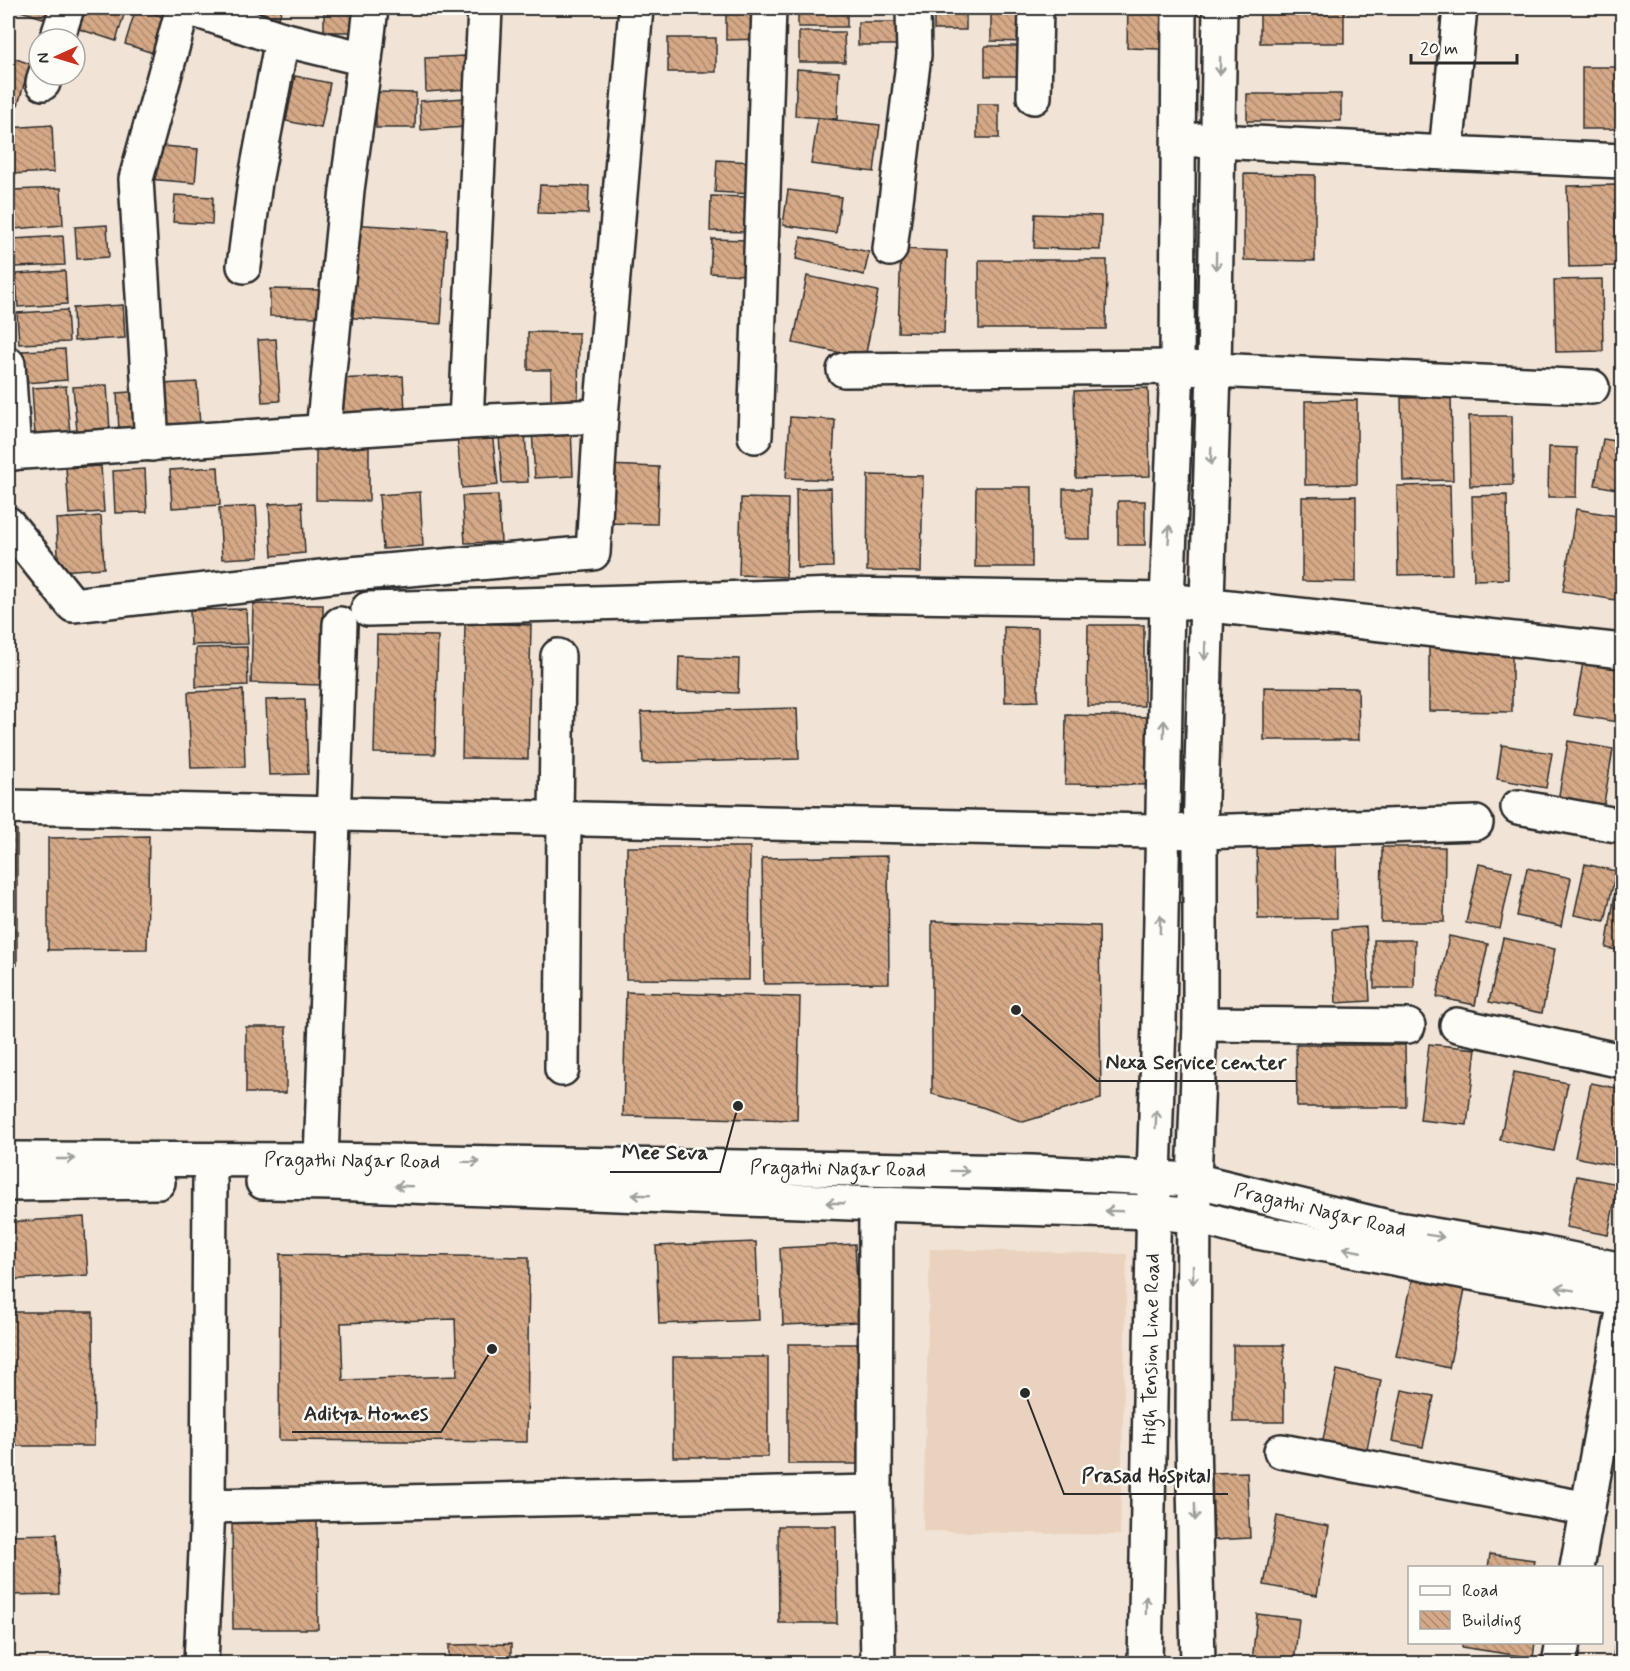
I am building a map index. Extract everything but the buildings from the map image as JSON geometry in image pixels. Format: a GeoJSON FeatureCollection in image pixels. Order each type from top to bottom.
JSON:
{"type":"FeatureCollection","features":[{"type":"Feature","properties":{"kind":"street"},"geometry":{"type":"LineString","coordinates":[[61,27],[67,8]]}},
{"type":"Feature","properties":{"kind":"street"},"geometry":{"type":"LineString","coordinates":[[152,444],[136,179],[183,8]]}},
{"type":"Feature","properties":{"kind":"street"},"geometry":{"type":"LineString","coordinates":[[189,8],[282,39],[366,59]]}},
{"type":"Feature","properties":{"kind":"street"},"geometry":{"type":"LineString","coordinates":[[323,432],[347,190],[371,8]]}},
{"type":"Feature","properties":{"kind":"street"},"geometry":{"type":"LineString","coordinates":[[465,422],[485,8]]}},
{"type":"Feature","properties":{"kind":"street"},"geometry":{"type":"LineString","coordinates":[[8,524],[73,605],[339,575],[593,553],[601,416],[636,8]]}},
{"type":"Feature","properties":{"kind":"street"},"geometry":{"type":"LineString","coordinates":[[755,436],[769,8]]}},
{"type":"Feature","properties":{"kind":"street"},"geometry":{"type":"LineString","coordinates":[[890,249],[914,55],[913,8]]}},
{"type":"Feature","properties":{"kind":"street"},"geometry":{"type":"LineString","coordinates":[[1034,97],[1036,8]]}},
{"type":"Feature","properties":{"kind":"street","name":"High Tension Line Road"},"geometry":{"type":"LineString","coordinates":[[1145,1664],[1161,831],[1167,600],[1177,367],[1179,8]]}},
{"type":"Feature","properties":{"kind":"street","name":"High Tension Line Road"},"geometry":{"type":"LineString","coordinates":[[1198,1664],[1193,1438],[1194,1180],[1200,1024],[1200,832],[1214,370],[1220,8]]}},
{"type":"Feature","properties":{"kind":"street"},"geometry":{"type":"LineString","coordinates":[[1446,153],[1460,8]]}},
{"type":"Feature","properties":{"kind":"street"},"geometry":{"type":"LineString","coordinates":[[244,266],[255,182],[282,39]]}},
{"type":"Feature","properties":{"kind":"street"},"geometry":{"type":"LineString","coordinates":[[1179,139],[1623,161]]}},
{"type":"Feature","properties":{"kind":"street"},"geometry":{"type":"LineString","coordinates":[[8,364],[11,453],[465,422],[601,416]]}},
{"type":"Feature","properties":{"kind":"street"},"geometry":{"type":"LineString","coordinates":[[844,370],[1177,367],[1592,387]]}},
{"type":"Feature","properties":{"kind":"street"},"geometry":{"type":"LineString","coordinates":[[321,1160],[334,814],[354,616],[627,602],[837,595],[1167,600],[1623,651]]}},
{"type":"Feature","properties":{"kind":"street"},"geometry":{"type":"LineString","coordinates":[[558,656],[562,1069]]}},
{"type":"Feature","properties":{"kind":"street"},"geometry":{"type":"LineString","coordinates":[[8,807],[1200,832],[1476,823]]}},
{"type":"Feature","properties":{"kind":"street"},"geometry":{"type":"LineString","coordinates":[[1518,807],[1623,826]]}},
{"type":"Feature","properties":{"kind":"street"},"geometry":{"type":"LineString","coordinates":[[1200,1024],[1408,1026]]}},
{"type":"Feature","properties":{"kind":"street"},"geometry":{"type":"LineString","coordinates":[[1457,1025],[1623,1061]]}},
{"type":"Feature","properties":{"kind":"street","name":"Pragathi Nagar Road"},"geometry":{"type":"LineString","coordinates":[[8,1159],[321,1160],[1032,1172],[1154,1177],[1194,1180],[1392,1228],[1541,1253],[1623,1270]]}},
{"type":"Feature","properties":{"kind":"street"},"geometry":{"type":"LineString","coordinates":[[201,1664],[208,1506],[210,1181]]}},
{"type":"Feature","properties":{"kind":"street","name":"Pragathi Nagar Road"},"geometry":{"type":"LineString","coordinates":[[8,1184],[210,1181],[333,1183],[876,1204],[1154,1212],[1194,1216],[1254,1231],[1503,1279],[1623,1299]]}},
{"type":"Feature","properties":{"kind":"street"},"geometry":{"type":"LineString","coordinates":[[876,1204],[875,1492],[878,1664]]}},
{"type":"Feature","properties":{"kind":"street"},"geometry":{"type":"LineString","coordinates":[[1577,1566],[1623,1317]]}},
{"type":"Feature","properties":{"kind":"street"},"geometry":{"type":"LineString","coordinates":[[1281,1451],[1588,1509]]}},
{"type":"Feature","properties":{"kind":"street"},"geometry":{"type":"LineString","coordinates":[[208,1506],[875,1492]]}},
{"type":"Feature","properties":{"kind":"street"},"geometry":{"type":"LineString","coordinates":[[1559,1664],[1563,1644]]}},
{"type":"Feature","properties":{"kind":"shaded area"},"geometry":{"type":"Polygon","coordinates":[[[930,1249],[1127,1254],[1120,1535],[923,1531],[930,1249]]]}},
{"type":"Feature","properties":{"kind":"place","name":"Nexa Service center"},"geometry":{"type":"Point","coordinates":[1016,1010]}},
{"type":"Feature","properties":{"kind":"place","name":"Mee Seva"},"geometry":{"type":"Point","coordinates":[738,1106]}},
{"type":"Feature","properties":{"kind":"place","name":"Aditya Homes"},"geometry":{"type":"Point","coordinates":[492,1349]}},
{"type":"Feature","properties":{"kind":"place","name":"Prasad Hospital"},"geometry":{"type":"Point","coordinates":[1025,1393]}}]}
